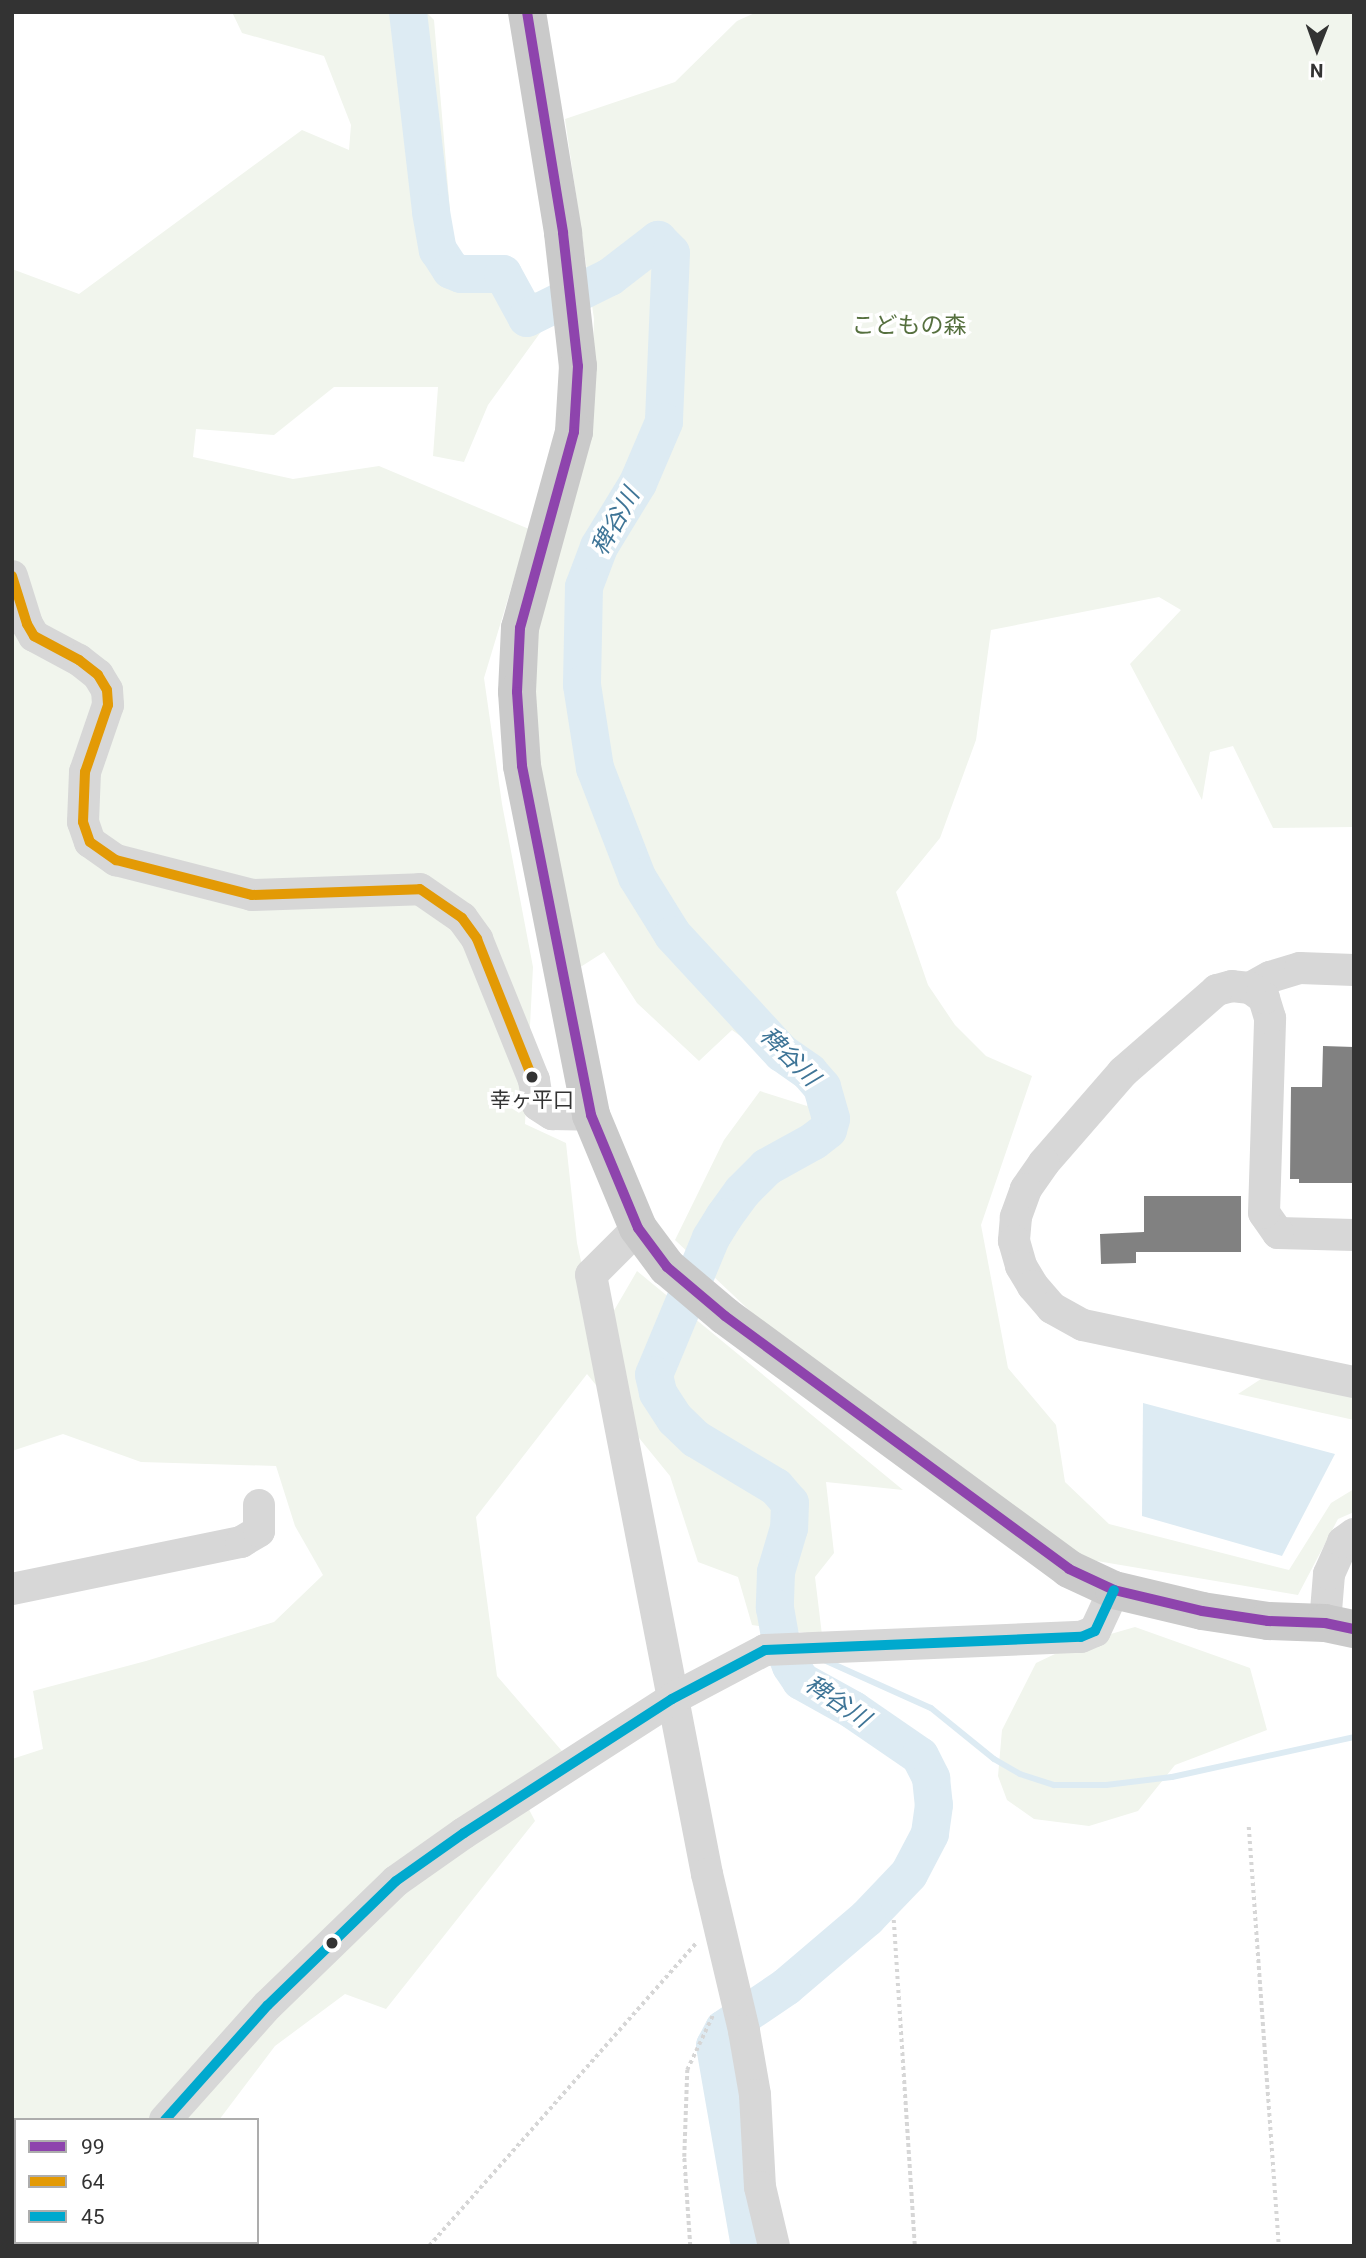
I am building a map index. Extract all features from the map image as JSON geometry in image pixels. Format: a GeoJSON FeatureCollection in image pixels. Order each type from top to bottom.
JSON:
{"type":"FeatureCollection","features":[{"type":"Feature","properties":{"kind":"main road"},"geometry":{"type":"LineString","coordinates":[[527,12],[567,265],[578,366],[574,432],[520,628],[517,692],[522,766],[591,1115],[638,1228],[667,1267],[725,1316],[1069,1569],[1114,1590],[1202,1611],[1268,1621],[1340,1626]]}},
{"type":"Feature","properties":{"kind":"street"},"geometry":{"type":"LineString","coordinates":[[12,576],[27,624],[34,636],[79,660],[98,675],[107,690],[108,705],[85,772],[83,822],[90,842],[116,860],[252,895],[420,890],[462,918],[477,939],[534,1080],[538,1105],[552,1114],[591,1115]]}},
{"type":"Feature","properties":{"kind":"street"},"geometry":{"type":"LineString","coordinates":[[1250,988],[1270,977],[1300,968],[1354,970]]}},
{"type":"Feature","properties":{"kind":"street"},"geometry":{"type":"LineString","coordinates":[[1354,1235],[1278,1233],[1264,1213],[1270,1018],[1264,998],[1250,988],[1232,986],[1217,990],[1123,1072],[1044,1163],[1026,1189],[1016,1217],[1014,1241],[1021,1266],[1033,1286],[1052,1308],[1083,1325],[1354,1382]]}},
{"type":"Feature","properties":{"kind":"street"},"geometry":{"type":"LineString","coordinates":[[638,1228],[591,1275],[672,1699],[739,2006],[755,2095],[760,2187],[774,2246]]}},
{"type":"Feature","properties":{"kind":"street"},"geometry":{"type":"LineString","coordinates":[[12,1589],[241,1542],[259,1531],[258,1505]]}},
{"type":"Feature","properties":{"kind":"street"},"geometry":{"type":"LineString","coordinates":[[1340,1626],[1329,1574],[1343,1542],[1354,1534]]}},
{"type":"Feature","properties":{"kind":"street"},"geometry":{"type":"LineString","coordinates":[[167,2118],[268,2005],[396,1881],[464,1833],[672,1699],[765,1650],[1081,1637],[1095,1631],[1114,1590]]}},
{"type":"Feature","properties":{"kind":"path"},"geometry":{"type":"LineString","coordinates":[[1250,1828],[1279,2246]]}},
{"type":"Feature","properties":{"kind":"path"},"geometry":{"type":"LineString","coordinates":[[894,1920],[915,2246]]}},
{"type":"Feature","properties":{"kind":"path"},"geometry":{"type":"LineString","coordinates":[[429,2246],[633,2018],[690,1950],[702,1938],[722,1933]]}},
{"type":"Feature","properties":{"kind":"path"},"geometry":{"type":"LineString","coordinates":[[690,2246],[684,2157],[687,2070],[701,2035],[739,2006]]}},
{"type":"Feature","properties":{"kind":"green space"},"geometry":{"type":"Polygon","coordinates":[[[232,12],[426,12],[434,20],[456,283],[548,294],[548,322],[488,405],[464,462],[433,456],[438,387],[334,387],[274,435],[196,429],[193,457],[293,479],[379,466],[529,529],[484,678],[502,804],[533,967],[525,1124],[566,1143],[577,1243],[598,1338],[637,1271],[903,1490],[826,1482],[834,1553],[815,1577],[822,1635],[752,1625],[738,1577],[698,1562],[670,1476],[587,1374],[476,1517],[497,1676],[568,1758],[521,1794],[535,1821],[386,2009],[345,1994],[275,2046],[221,2118],[14,2118],[14,2244],[130,2244],[12,2246],[12,1759],[43,1749],[33,1691],[146,1661],[274,1622],[323,1575],[295,1526],[276,1466],[141,1462],[63,1434],[12,1451],[12,269],[79,294],[302,130],[349,150],[351,125],[324,56],[242,33],[232,12]]]}},
{"type":"Feature","properties":{"kind":"green space","name":"こどもの森"},"geometry":{"type":"Polygon","coordinates":[[[757,12],[1353,12],[1354,827],[1273,828],[1233,746],[1210,752],[1202,800],[1130,664],[1181,610],[1159,597],[991,630],[976,740],[940,838],[896,892],[928,985],[955,1025],[986,1056],[1032,1076],[981,1225],[1008,1368],[1056,1425],[1065,1482],[1109,1524],[1289,1570],[1331,1503],[1354,1489],[1354,1512],[1338,1519],[1298,1595],[1085,1559],[827,1384],[675,1240],[724,1140],[760,1091],[807,1106],[811,1087],[732,1030],[699,1061],[637,1003],[604,952],[571,973],[536,760],[530,665],[591,417],[594,319],[565,119],[675,82],[737,21],[757,12]]]}},
{"type":"Feature","properties":{"kind":"green space"},"geometry":{"type":"Polygon","coordinates":[[[1264,1377],[1354,1398],[1354,1420],[1238,1394],[1264,1377]]]}},
{"type":"Feature","properties":{"kind":"green space"},"geometry":{"type":"Polygon","coordinates":[[[1135,1627],[1250,1668],[1267,1730],[1175,1765],[1138,1811],[1089,1826],[1034,1819],[1007,1800],[998,1776],[1002,1730],[1036,1663],[1076,1644],[1135,1627]]]}},
{"type":"Feature","properties":{"kind":"shaded area"},"geometry":{"type":"Polygon","coordinates":[[[1143,1403],[1335,1454],[1282,1556],[1142,1516],[1143,1403]]]}},
{"type":"Feature","properties":{"kind":"building"},"geometry":{"type":"Polygon","coordinates":[[[1323,1046],[1354,1047],[1354,1183],[1299,1183],[1299,1179],[1290,1179],[1291,1087],[1322,1087],[1323,1046]]]}},
{"type":"Feature","properties":{"kind":"building"},"geometry":{"type":"Polygon","coordinates":[[[1144,1196],[1241,1196],[1241,1252],[1136,1252],[1136,1263],[1101,1264],[1100,1234],[1144,1232],[1144,1196]]]}},
{"type":"Feature","properties":{"kind":"waterway","name":"稗谷川"},"geometry":{"type":"LineString","coordinates":[[408,12],[431,212],[438,250],[451,270],[461,274],[503,274],[527,318],[610,277],[658,240],[671,253],[664,422],[638,483],[599,547],[584,587],[582,685],[595,768],[637,877],[673,935],[782,1053],[809,1072],[822,1087],[831,1119],[828,1130],[814,1141],[767,1167],[742,1192],[724,1217],[711,1238],[654,1375],[658,1393],[675,1419],[696,1439],[776,1487],[790,1503],[789,1528],[776,1572],[775,1608],[781,1641],[791,1666],[801,1681],[853,1710],[920,1756],[931,1778],[934,1805],[930,1834],[909,1874],[867,1918],[786,1987],[724,2029],[715,2046],[750,2246]]}},
{"type":"Feature","properties":{"kind":"waterway"},"geometry":{"type":"LineString","coordinates":[[824,1660],[931,1708],[994,1759],[1020,1774],[1054,1785],[1106,1785],[1172,1777],[1354,1737]]}},
{"type":"Feature","properties":{"kind":"waterway"},"geometry":{"type":"LineString","coordinates":[[791,1666],[804,1662]]}},
{"type":"Feature","properties":{"kind":"transit line","name":"99"},"geometry":{"type":"LineString","coordinates":[[527,12],[563,233],[578,366],[574,432],[520,628],[517,692],[522,766],[591,1115],[638,1228],[667,1267],[725,1316],[1069,1569],[1114,1590],[1202,1611],[1268,1621],[1325,1623],[1354,1629]]}},
{"type":"Feature","properties":{"kind":"transit line","name":"64"},"geometry":{"type":"LineString","coordinates":[[12,576],[27,624],[34,636],[79,660],[98,675],[107,690],[108,705],[85,772],[83,822],[90,842],[116,860],[252,895],[420,889],[462,918],[477,939],[532,1077]]}},
{"type":"Feature","properties":{"kind":"transit line","name":"45"},"geometry":{"type":"LineString","coordinates":[[167,2118],[268,2005],[396,1881],[464,1833],[672,1699],[765,1650],[1081,1637],[1095,1631],[1114,1590]]}},
{"type":"Feature","properties":{"kind":"place","name":"幸ヶ平口"},"geometry":{"type":"Point","coordinates":[532,1077]}}]}
